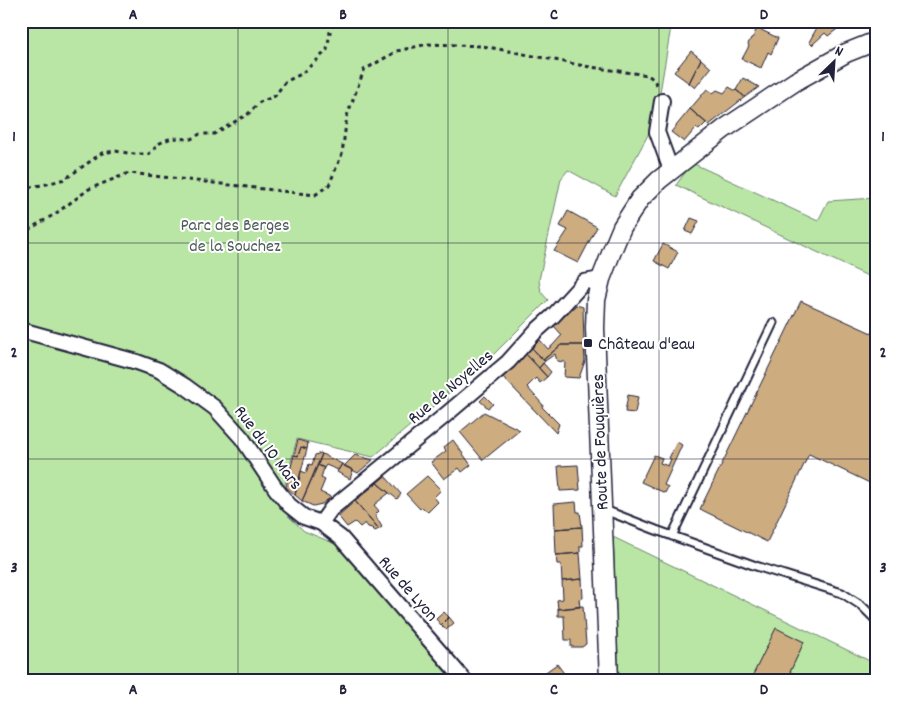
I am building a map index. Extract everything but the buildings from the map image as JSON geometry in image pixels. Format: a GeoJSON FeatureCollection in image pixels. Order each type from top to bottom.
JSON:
{"type":"FeatureCollection","features":[{"type":"Feature","properties":{"kind":"street","name":"Route de Fouquières"},"geometry":{"type":"LineString","coordinates":[[609,681],[595,328],[596,300],[601,279],[622,227],[640,199],[659,180],[724,129],[796,81],[846,53],[876,41]]}},
{"type":"Feature","properties":{"kind":"street"},"geometry":{"type":"LineString","coordinates":[[662,101],[657,132],[671,170]]}},
{"type":"Feature","properties":{"kind":"street","name":"Rue de Noyelles"},"geometry":{"type":"LineString","coordinates":[[321,523],[331,510],[508,362],[584,282],[601,279]]}},
{"type":"Feature","properties":{"kind":"street","name":"Rue du 10 Mars"},"geometry":{"type":"LineString","coordinates":[[21,330],[137,362],[159,370],[185,386],[215,408],[242,438],[289,505],[304,517],[321,523]]}},
{"type":"Feature","properties":{"kind":"street","name":"Rue de Lyon"},"geometry":{"type":"LineString","coordinates":[[321,523],[341,538],[465,681]]}},
{"type":"Feature","properties":{"kind":"lane"},"geometry":{"type":"LineString","coordinates":[[672,536],[774,322]]}},
{"type":"Feature","properties":{"kind":"lane"},"geometry":{"type":"LineString","coordinates":[[602,508],[672,536],[756,566],[842,593],[862,606],[876,620]]}},
{"type":"Feature","properties":{"kind":"path"},"geometry":{"type":"LineString","coordinates":[[21,188],[65,179],[102,153],[116,151],[149,154],[160,143],[171,138],[191,139],[200,134],[214,134],[248,114],[260,102],[275,96],[285,82],[300,74],[316,61],[327,50],[330,21]]}},
{"type":"Feature","properties":{"kind":"path"},"geometry":{"type":"LineString","coordinates":[[21,234],[55,214],[89,189],[129,173],[315,195],[328,185],[342,154],[347,116],[364,70],[397,51],[428,44],[483,46],[648,75],[659,88],[662,101]]}},
{"type":"Feature","properties":{"kind":"green space","name":"Parc des Berges de la Souchez"},"geometry":{"type":"Polygon","coordinates":[[[21,21],[672,21],[655,122],[615,196],[568,170],[561,179],[539,280],[541,292],[548,300],[488,360],[373,457],[297,439],[279,507],[304,531],[338,545],[453,681],[21,681],[21,21]]]}},
{"type":"Feature","properties":{"kind":"green space"},"geometry":{"type":"Polygon","coordinates":[[[692,163],[818,221],[828,201],[876,198],[876,280],[676,185],[692,163]]]}},
{"type":"Feature","properties":{"kind":"green space"},"geometry":{"type":"Polygon","coordinates":[[[613,537],[876,664],[875,681],[807,681],[790,672],[804,642],[776,629],[750,681],[619,681],[613,537]]]}},
{"type":"Feature","properties":{"kind":"place","name":"Château d'eau"},"geometry":{"type":"Point","coordinates":[588,343]}}]}
